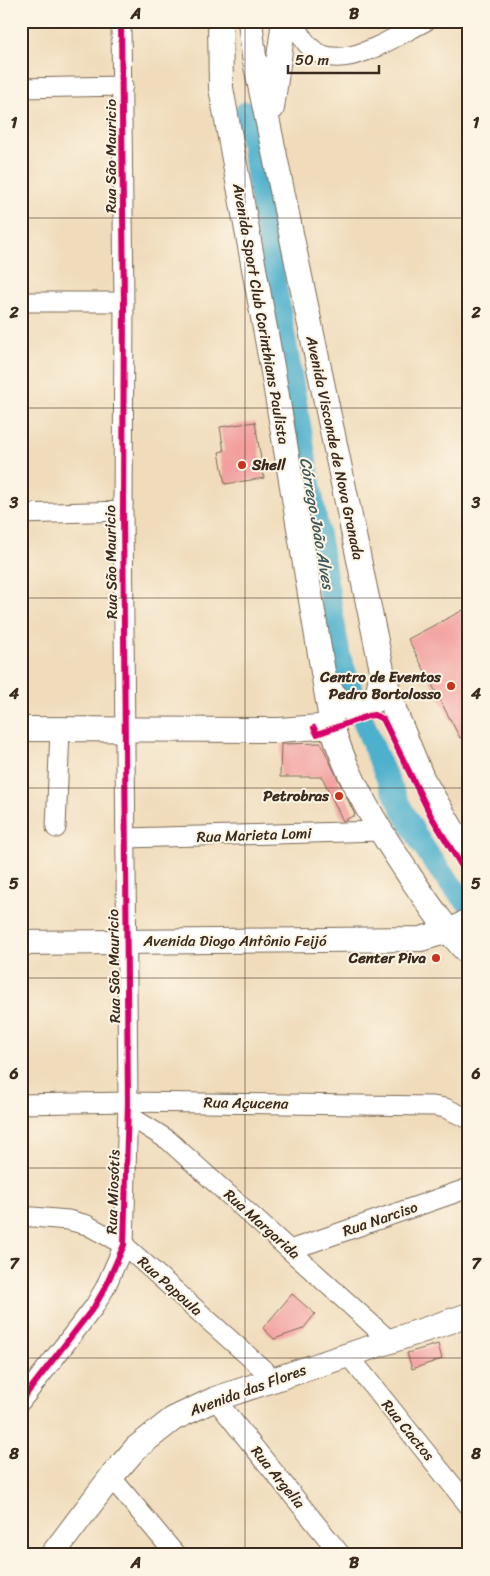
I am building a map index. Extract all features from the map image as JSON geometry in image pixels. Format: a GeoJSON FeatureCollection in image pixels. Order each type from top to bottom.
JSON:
{"type":"FeatureCollection","features":[{"type":"Feature","properties":{"kind":"main road"},"geometry":{"type":"LineString","coordinates":[[203,21],[208,50],[220,88]]}},
{"type":"Feature","properties":{"kind":"main road","name":"Avenida Sport Club Corinthians Paulista"},"geometry":{"type":"LineString","coordinates":[[220,21],[220,88],[329,690],[332,726],[344,764],[381,832],[457,927],[469,954]]}},
{"type":"Feature","properties":{"kind":"main road","name":"Avenida Visconde de Nova Granada"},"geometry":{"type":"LineString","coordinates":[[250,21],[254,56],[381,677],[422,778],[469,858]]}},
{"type":"Feature","properties":{"kind":"main road"},"geometry":{"type":"LineString","coordinates":[[269,127],[284,21]]}},
{"type":"Feature","properties":{"kind":"main road"},"geometry":{"type":"LineString","coordinates":[[329,690],[345,707],[364,709],[375,702],[381,677]]}},
{"type":"Feature","properties":{"kind":"main road"},"geometry":{"type":"LineString","coordinates":[[21,729],[280,730],[332,726]]}},
{"type":"Feature","properties":{"kind":"main road","name":"Avenida Diogo Antônio Feijó"},"geometry":{"type":"LineString","coordinates":[[21,944],[373,940],[421,938],[457,927]]}},
{"type":"Feature","properties":{"kind":"main road","name":"Avenida das Flores"},"geometry":{"type":"LineString","coordinates":[[52,1555],[111,1477],[136,1448],[174,1419],[215,1399],[469,1315]]}},
{"type":"Feature","properties":{"kind":"street","name":"Rua São Mauricio"},"geometry":{"type":"LineString","coordinates":[[122,21],[123,511],[128,1108]]}},
{"type":"Feature","properties":{"kind":"street"},"geometry":{"type":"LineString","coordinates":[[295,21],[304,42],[313,51],[334,59],[345,58],[363,52],[426,21]]}},
{"type":"Feature","properties":{"kind":"street"},"geometry":{"type":"LineString","coordinates":[[21,88],[123,86]]}},
{"type":"Feature","properties":{"kind":"street"},"geometry":{"type":"LineString","coordinates":[[21,302],[124,302]]}},
{"type":"Feature","properties":{"kind":"street"},"geometry":{"type":"LineString","coordinates":[[21,514],[123,511]]}},
{"type":"Feature","properties":{"kind":"street"},"geometry":{"type":"LineString","coordinates":[[21,718],[21,729]]}},
{"type":"Feature","properties":{"kind":"street"},"geometry":{"type":"LineString","coordinates":[[56,828],[60,730]]}},
{"type":"Feature","properties":{"kind":"street","name":"Rua Marieta Lomi"},"geometry":{"type":"LineString","coordinates":[[126,838],[381,832]]}},
{"type":"Feature","properties":{"kind":"street","name":"Rua Açucena"},"geometry":{"type":"LineString","coordinates":[[21,1104],[128,1108],[433,1106],[445,1108],[469,1119]]}},
{"type":"Feature","properties":{"kind":"street","name":"Rua Miosótis"},"geometry":{"type":"LineString","coordinates":[[21,1401],[94,1307],[105,1288],[124,1245],[128,1108]]}},
{"type":"Feature","properties":{"kind":"street","name":"Rua Margarida"},"geometry":{"type":"LineString","coordinates":[[128,1108],[168,1140],[390,1341]]}},
{"type":"Feature","properties":{"kind":"street","name":"Rua Narciso"},"geometry":{"type":"LineString","coordinates":[[290,1250],[469,1188]]}},
{"type":"Feature","properties":{"kind":"street","name":"Rua Papoula"},"geometry":{"type":"LineString","coordinates":[[21,1216],[68,1220],[88,1224],[124,1245],[274,1379]]}},
{"type":"Feature","properties":{"kind":"street","name":"Rua Cactos"},"geometry":{"type":"LineString","coordinates":[[348,1355],[469,1506]]}},
{"type":"Feature","properties":{"kind":"street","name":"Rua Argelia"},"geometry":{"type":"LineString","coordinates":[[215,1399],[341,1555]]}},
{"type":"Feature","properties":{"kind":"street"},"geometry":{"type":"LineString","coordinates":[[111,1477],[176,1555]]}},
{"type":"Feature","properties":{"kind":"building","name":"Shell"},"geometry":{"type":"Polygon","coordinates":[[[255,422],[264,478],[225,484],[219,452],[224,451],[220,427],[255,422]]]}},
{"type":"Feature","properties":{"kind":"building","name":"Centro de Eventos Pedro Bortolosso"},"geometry":{"type":"Polygon","coordinates":[[[469,607],[469,734],[460,738],[408,639],[469,607]]]}},
{"type":"Feature","properties":{"kind":"building","name":"Petrobras"},"geometry":{"type":"Polygon","coordinates":[[[321,743],[355,815],[343,821],[322,777],[280,777],[281,744],[321,743]]]}},
{"type":"Feature","properties":{"kind":"building"},"geometry":{"type":"Polygon","coordinates":[[[292,1294],[315,1314],[303,1329],[274,1339],[263,1328],[292,1294]]]}},
{"type":"Feature","properties":{"kind":"building"},"geometry":{"type":"Polygon","coordinates":[[[438,1344],[442,1359],[412,1369],[407,1353],[438,1344]]]}},
{"type":"Feature","properties":{"kind":"waterway","name":"Córrego João Alves"},"geometry":{"type":"LineString","coordinates":[[246,112],[340,657],[391,788],[426,850],[446,878],[469,904]]}},
{"type":"Feature","properties":{"kind":"cycle path"},"geometry":{"type":"LineString","coordinates":[[21,1401],[94,1307],[105,1288],[124,1245],[128,1102],[121,21]]}},
{"type":"Feature","properties":{"kind":"cycle path"},"geometry":{"type":"LineString","coordinates":[[314,728],[317,734],[368,716],[374,715],[383,719],[431,816],[469,878]]}},
{"type":"Feature","properties":{"kind":"place","name":"Shell"},"geometry":{"type":"Point","coordinates":[242,465]}},
{"type":"Feature","properties":{"kind":"place","name":"Centro de Eventos Pedro Bortolosso"},"geometry":{"type":"Point","coordinates":[451,686]}},
{"type":"Feature","properties":{"kind":"place","name":"Petrobras"},"geometry":{"type":"Point","coordinates":[339,796]}},
{"type":"Feature","properties":{"kind":"place","name":"Center Piva"},"geometry":{"type":"Point","coordinates":[436,958]}}]}
